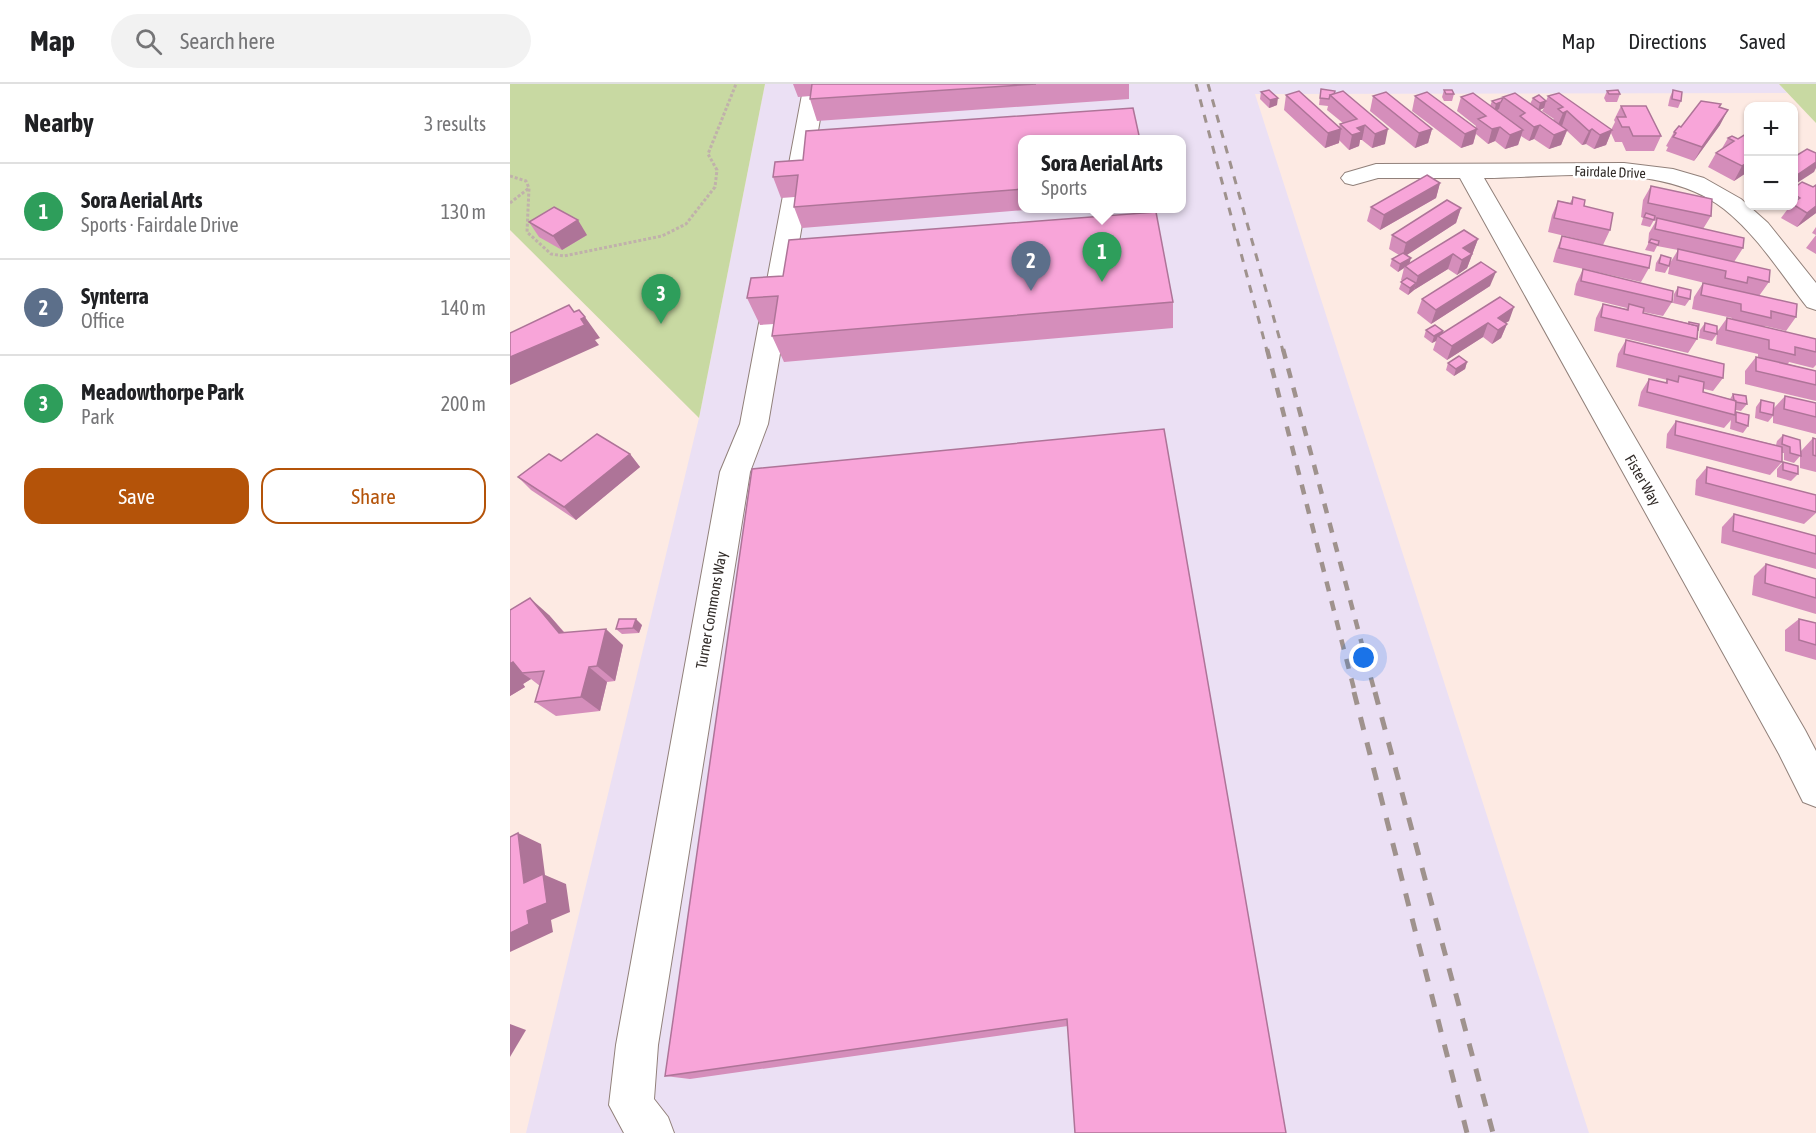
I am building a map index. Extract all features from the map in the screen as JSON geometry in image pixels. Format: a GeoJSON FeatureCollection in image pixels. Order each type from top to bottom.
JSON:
{"type":"FeatureCollection","features":[{"type":"Feature","properties":{"kind":"street","name":"Turner Commons Way"},"geometry":{"type":"LineString","coordinates":[[652,1133],[630,1105],[637,1045],[735,472],[754,424],[815,84]]}},
{"type":"Feature","properties":{"kind":"street","name":"Fairdale Drive"},"geometry":{"type":"LineString","coordinates":[[1353,178],[1376,171],[1617,170],[1658,174],[1699,185],[1734,206],[1758,229],[1816,301]]}},
{"type":"Feature","properties":{"kind":"street","name":"Fister Way"},"geometry":{"type":"LineString","coordinates":[[1468,171],[1792,742],[1816,789]]}},
{"type":"Feature","properties":{"kind":"path"},"geometry":{"type":"LineString","coordinates":[[510,176],[526,181],[530,188],[527,232],[551,254],[564,256],[662,236],[686,224],[715,187],[717,170],[708,154],[735,84]]}},
{"type":"Feature","properties":{"kind":"path"},"geometry":{"type":"LineString","coordinates":[[510,203],[530,188]]}},
{"type":"Feature","properties":{"kind":"shaded area"},"geometry":{"type":"Polygon","coordinates":[[[765,84],[1779,84],[1787,93],[1255,94],[1589,1133],[526,1133],[699,418],[765,84]]]}},
{"type":"Feature","properties":{"kind":"green space"},"geometry":{"type":"Polygon","coordinates":[[[510,84],[765,84],[699,418],[510,230],[510,84]]]}},
{"type":"Feature","properties":{"kind":"green space"},"geometry":{"type":"Polygon","coordinates":[[[1779,84],[1816,84],[1816,123],[1798,102],[1779,84]]]}},
{"type":"Feature","properties":{"kind":"building"},"geometry":{"type":"Polygon","coordinates":[[[812,84],[1036,84],[810,99],[812,84]]]}},
{"type":"Feature","properties":{"kind":"building"},"geometry":{"type":"Polygon","coordinates":[[[1321,89],[1335,91],[1329,99],[1320,98],[1321,89]]]}},
{"type":"Feature","properties":{"kind":"building"},"geometry":{"type":"Polygon","coordinates":[[[1269,90],[1278,98],[1270,100],[1261,92],[1269,90]]]}},
{"type":"Feature","properties":{"kind":"building"},"geometry":{"type":"Polygon","coordinates":[[[1444,90],[1452,90],[1454,94],[1446,94],[1444,90]]]}},
{"type":"Feature","properties":{"kind":"building"},"geometry":{"type":"Polygon","coordinates":[[[1618,90],[1620,94],[1609,94],[1607,91],[1618,90]]]}},
{"type":"Feature","properties":{"kind":"building"},"geometry":{"type":"Polygon","coordinates":[[[1673,90],[1682,92],[1681,101],[1672,99],[1673,90]]]}},
{"type":"Feature","properties":{"kind":"building"},"geometry":{"type":"Polygon","coordinates":[[[1299,91],[1341,129],[1328,133],[1286,95],[1299,91]]]}},
{"type":"Feature","properties":{"kind":"building"},"geometry":{"type":"Polygon","coordinates":[[[1343,91],[1388,129],[1375,134],[1365,125],[1357,128],[1362,132],[1352,135],[1340,124],[1357,119],[1330,95],[1343,91]]]}},
{"type":"Feature","properties":{"kind":"building"},"geometry":{"type":"Polygon","coordinates":[[[1386,92],[1432,129],[1419,133],[1373,96],[1386,92]]]}},
{"type":"Feature","properties":{"kind":"building"},"geometry":{"type":"Polygon","coordinates":[[[1427,92],[1477,129],[1465,134],[1415,96],[1427,92]]]}},
{"type":"Feature","properties":{"kind":"building"},"geometry":{"type":"Polygon","coordinates":[[[1473,93],[1523,130],[1510,135],[1500,127],[1492,129],[1478,119],[1486,116],[1461,97],[1473,93]]]}},
{"type":"Feature","properties":{"kind":"building"},"geometry":{"type":"Polygon","coordinates":[[[1515,93],[1567,130],[1554,135],[1540,125],[1534,127],[1520,116],[1525,113],[1503,97],[1515,93]]]}},
{"type":"Feature","properties":{"kind":"building"},"geometry":{"type":"Polygon","coordinates":[[[1559,93],[1612,130],[1600,135],[1592,129],[1589,131],[1567,111],[1563,113],[1558,109],[1563,107],[1548,96],[1559,93]]]}},
{"type":"Feature","properties":{"kind":"building"},"geometry":{"type":"Polygon","coordinates":[[[1539,95],[1546,101],[1540,103],[1533,98],[1539,95]]]}},
{"type":"Feature","properties":{"kind":"building"},"geometry":{"type":"Polygon","coordinates":[[[1503,98],[1496,104],[1492,101],[1503,98]]]}},
{"type":"Feature","properties":{"kind":"building"},"geometry":{"type":"Polygon","coordinates":[[[1701,101],[1721,104],[1719,107],[1728,110],[1702,147],[1673,137],[1676,133],[1674,132],[1679,126],[1681,127],[1701,101]]]}},
{"type":"Feature","properties":{"kind":"building"},"geometry":{"type":"Polygon","coordinates":[[[1621,106],[1646,106],[1661,136],[1633,136],[1629,127],[1622,127],[1617,117],[1626,117],[1621,106]]]}},
{"type":"Feature","properties":{"kind":"building"},"geometry":{"type":"Polygon","coordinates":[[[1133,108],[1139,135],[1018,135],[1018,189],[794,207],[798,175],[773,177],[775,162],[803,160],[806,131],[1133,108]]]}},
{"type":"Feature","properties":{"kind":"building"},"geometry":{"type":"Polygon","coordinates":[[[1744,135],[1744,165],[1742,166],[1716,153],[1734,141],[1728,138],[1732,136],[1738,139],[1744,135]]]}},
{"type":"Feature","properties":{"kind":"building"},"geometry":{"type":"Polygon","coordinates":[[[1807,149],[1816,153],[1816,162],[1798,174],[1798,156],[1807,149]]]}},
{"type":"Feature","properties":{"kind":"building"},"geometry":{"type":"Polygon","coordinates":[[[1427,175],[1440,183],[1384,215],[1371,207],[1427,175]]]}},
{"type":"Feature","properties":{"kind":"building"},"geometry":{"type":"Polygon","coordinates":[[[1802,182],[1813,187],[1816,185],[1816,206],[1807,213],[1798,207],[1800,198],[1798,185],[1802,182]]]}},
{"type":"Feature","properties":{"kind":"building"},"geometry":{"type":"Polygon","coordinates":[[[1651,186],[1712,199],[1711,216],[1648,203],[1651,186]]]}},
{"type":"Feature","properties":{"kind":"building"},"geometry":{"type":"Polygon","coordinates":[[[1573,197],[1585,200],[1584,206],[1613,213],[1610,230],[1554,218],[1558,201],[1572,204],[1573,197]]]}},
{"type":"Feature","properties":{"kind":"building"},"geometry":{"type":"Polygon","coordinates":[[[1447,200],[1461,208],[1406,243],[1392,235],[1447,200]]]}},
{"type":"Feature","properties":{"kind":"building"},"geometry":{"type":"Polygon","coordinates":[[[554,207],[578,220],[553,236],[529,222],[554,207]]]}},
{"type":"Feature","properties":{"kind":"building"},"geometry":{"type":"Polygon","coordinates":[[[1156,213],[1173,302],[772,336],[778,296],[747,298],[751,278],[783,276],[789,240],[1156,213]]]}},
{"type":"Feature","properties":{"kind":"building"},"geometry":{"type":"Polygon","coordinates":[[[1646,213],[1655,216],[1654,220],[1644,217],[1646,213]]]}},
{"type":"Feature","properties":{"kind":"building"},"geometry":{"type":"Polygon","coordinates":[[[1657,218],[1744,238],[1743,248],[1655,229],[1657,218]]]}},
{"type":"Feature","properties":{"kind":"building"},"geometry":{"type":"Polygon","coordinates":[[[1464,230],[1478,239],[1463,248],[1472,254],[1462,260],[1453,254],[1418,276],[1405,266],[1464,230]]]}},
{"type":"Feature","properties":{"kind":"building"},"geometry":{"type":"Polygon","coordinates":[[[1562,236],[1651,256],[1649,268],[1559,248],[1562,236]]]}},
{"type":"Feature","properties":{"kind":"building"},"geometry":{"type":"Polygon","coordinates":[[[1651,239],[1659,241],[1658,245],[1649,242],[1651,239]]]}},
{"type":"Feature","properties":{"kind":"building"},"geometry":{"type":"Polygon","coordinates":[[[1678,249],[1770,270],[1769,282],[1748,277],[1747,283],[1725,278],[1726,271],[1677,260],[1678,249]]]}},
{"type":"Feature","properties":{"kind":"building"},"geometry":{"type":"Polygon","coordinates":[[[1403,253],[1411,258],[1400,264],[1392,259],[1403,253]]]}},
{"type":"Feature","properties":{"kind":"building"},"geometry":{"type":"Polygon","coordinates":[[[1661,255],[1671,258],[1669,266],[1659,263],[1661,255]]]}},
{"type":"Feature","properties":{"kind":"building"},"geometry":{"type":"Polygon","coordinates":[[[1481,262],[1496,272],[1436,310],[1422,299],[1481,262]]]}},
{"type":"Feature","properties":{"kind":"building"},"geometry":{"type":"Polygon","coordinates":[[[1583,269],[1673,291],[1672,302],[1581,281],[1583,269]]]}},
{"type":"Feature","properties":{"kind":"building"},"geometry":{"type":"Polygon","coordinates":[[[1407,278],[1416,283],[1410,288],[1401,282],[1407,278]]]}},
{"type":"Feature","properties":{"kind":"building"},"geometry":{"type":"Polygon","coordinates":[[[1703,283],[1797,304],[1796,317],[1771,311],[1771,318],[1741,311],[1741,304],[1701,295],[1703,283]]]}},
{"type":"Feature","properties":{"kind":"building"},"geometry":{"type":"Polygon","coordinates":[[[1678,287],[1691,290],[1690,299],[1677,296],[1678,287]]]}},
{"type":"Feature","properties":{"kind":"building"},"geometry":{"type":"Polygon","coordinates":[[[1500,297],[1514,307],[1498,318],[1507,324],[1498,330],[1488,323],[1452,346],[1438,336],[1500,297]]]}},
{"type":"Feature","properties":{"kind":"building"},"geometry":{"type":"Polygon","coordinates":[[[1603,304],[1628,310],[1629,304],[1644,308],[1643,313],[1698,326],[1697,339],[1601,317],[1603,304]]]}},
{"type":"Feature","properties":{"kind":"building"},"geometry":{"type":"Polygon","coordinates":[[[569,305],[574,312],[579,310],[585,317],[581,319],[585,325],[510,357],[510,333],[569,305]]]}},
{"type":"Feature","properties":{"kind":"building"},"geometry":{"type":"Polygon","coordinates":[[[1727,318],[1816,339],[1816,352],[1795,347],[1795,355],[1769,349],[1769,340],[1726,330],[1727,318]]]}},
{"type":"Feature","properties":{"kind":"building"},"geometry":{"type":"Polygon","coordinates":[[[1705,323],[1717,326],[1717,334],[1704,331],[1705,323]]]}},
{"type":"Feature","properties":{"kind":"building"},"geometry":{"type":"Polygon","coordinates":[[[1435,325],[1443,331],[1434,336],[1426,330],[1435,325]]]}},
{"type":"Feature","properties":{"kind":"building"},"geometry":{"type":"Polygon","coordinates":[[[1626,340],[1724,364],[1723,378],[1624,354],[1626,340]]]}},
{"type":"Feature","properties":{"kind":"building"},"geometry":{"type":"Polygon","coordinates":[[[1459,356],[1467,362],[1456,369],[1448,363],[1459,356]]]}},
{"type":"Feature","properties":{"kind":"building"},"geometry":{"type":"Polygon","coordinates":[[[1756,357],[1816,371],[1816,385],[1756,371],[1756,357]]]}},
{"type":"Feature","properties":{"kind":"building"},"geometry":{"type":"Polygon","coordinates":[[[1679,376],[1704,382],[1703,392],[1736,401],[1735,415],[1647,392],[1649,379],[1667,383],[1667,379],[1678,382],[1679,376]]]}},
{"type":"Feature","properties":{"kind":"building"},"geometry":{"type":"Polygon","coordinates":[[[1733,394],[1746,396],[1747,404],[1736,402],[1733,394]]]}},
{"type":"Feature","properties":{"kind":"building"},"geometry":{"type":"Polygon","coordinates":[[[1785,396],[1816,403],[1816,417],[1784,409],[1785,396]]]}},
{"type":"Feature","properties":{"kind":"building"},"geometry":{"type":"Polygon","coordinates":[[[1761,400],[1774,403],[1773,415],[1760,412],[1761,400]]]}},
{"type":"Feature","properties":{"kind":"building"},"geometry":{"type":"Polygon","coordinates":[[[1736,412],[1749,415],[1748,426],[1736,422],[1736,412]]]}},
{"type":"Feature","properties":{"kind":"building"},"geometry":{"type":"Polygon","coordinates":[[[1676,421],[1782,447],[1782,462],[1675,435],[1676,421]]]}},
{"type":"Feature","properties":{"kind":"building"},"geometry":{"type":"Polygon","coordinates":[[[1164,429],[1286,1133],[1075,1133],[1067,1019],[665,1076],[752,469],[1164,429]]]}},
{"type":"Feature","properties":{"kind":"building"},"geometry":{"type":"Polygon","coordinates":[[[597,434],[630,454],[564,507],[518,477],[549,454],[561,461],[597,434]]]}},
{"type":"Feature","properties":{"kind":"building"},"geometry":{"type":"Polygon","coordinates":[[[1783,435],[1800,440],[1801,456],[1790,453],[1790,447],[1782,444],[1783,435]]]}},
{"type":"Feature","properties":{"kind":"building"},"geometry":{"type":"Polygon","coordinates":[[[1813,438],[1816,439],[1816,456],[1813,455],[1813,438]]]}},
{"type":"Feature","properties":{"kind":"building"},"geometry":{"type":"Polygon","coordinates":[[[1783,462],[1798,466],[1798,474],[1783,470],[1783,462]]]}},
{"type":"Feature","properties":{"kind":"building"},"geometry":{"type":"Polygon","coordinates":[[[1707,467],[1816,495],[1816,512],[1706,483],[1707,467]]]}},
{"type":"Feature","properties":{"kind":"building"},"geometry":{"type":"Polygon","coordinates":[[[1734,514],[1816,536],[1816,554],[1733,531],[1734,514]]]}},
{"type":"Feature","properties":{"kind":"building"},"geometry":{"type":"Polygon","coordinates":[[[1766,564],[1816,579],[1816,598],[1765,583],[1766,564]]]}},
{"type":"Feature","properties":{"kind":"building"},"geometry":{"type":"Polygon","coordinates":[[[530,598],[559,633],[606,629],[597,666],[589,667],[581,697],[535,702],[544,671],[522,673],[513,662],[510,664],[510,610],[530,598]]]}},
{"type":"Feature","properties":{"kind":"building"},"geometry":{"type":"Polygon","coordinates":[[[619,619],[636,619],[633,628],[616,629],[619,619]]]}},
{"type":"Feature","properties":{"kind":"building"},"geometry":{"type":"Polygon","coordinates":[[[1799,619],[1816,623],[1816,645],[1799,640],[1799,619]]]}},
{"type":"Feature","properties":{"kind":"building"},"geometry":{"type":"Polygon","coordinates":[[[518,833],[524,883],[543,874],[547,903],[527,911],[529,924],[510,933],[510,837],[518,833]]]}},
{"type":"Feature","properties":{"kind":"railway"},"geometry":{"type":"LineString","coordinates":[[1196,84],[1267,351]]}},
{"type":"Feature","properties":{"kind":"railway"},"geometry":{"type":"LineString","coordinates":[[1208,84],[1283,351]]}},
{"type":"Feature","properties":{"kind":"railway"},"geometry":{"type":"LineString","coordinates":[[1267,349],[1355,693]]}},
{"type":"Feature","properties":{"kind":"railway"},"geometry":{"type":"LineString","coordinates":[[1283,349],[1375,693]]}},
{"type":"Feature","properties":{"kind":"railway"},"geometry":{"type":"LineString","coordinates":[[1354,692],[1467,1133]]}},
{"type":"Feature","properties":{"kind":"railway"},"geometry":{"type":"LineString","coordinates":[[1375,692],[1493,1133]]}},
{"type":"Feature","properties":{"kind":"place","name":"Sora Aerial Arts"},"geometry":{"type":"Point","coordinates":[1102,282]}},
{"type":"Feature","properties":{"kind":"place","name":"Synterra"},"geometry":{"type":"Point","coordinates":[1031,291]}},
{"type":"Feature","properties":{"kind":"place","name":"Meadowthorpe Park"},"geometry":{"type":"Point","coordinates":[661,324]}}]}
